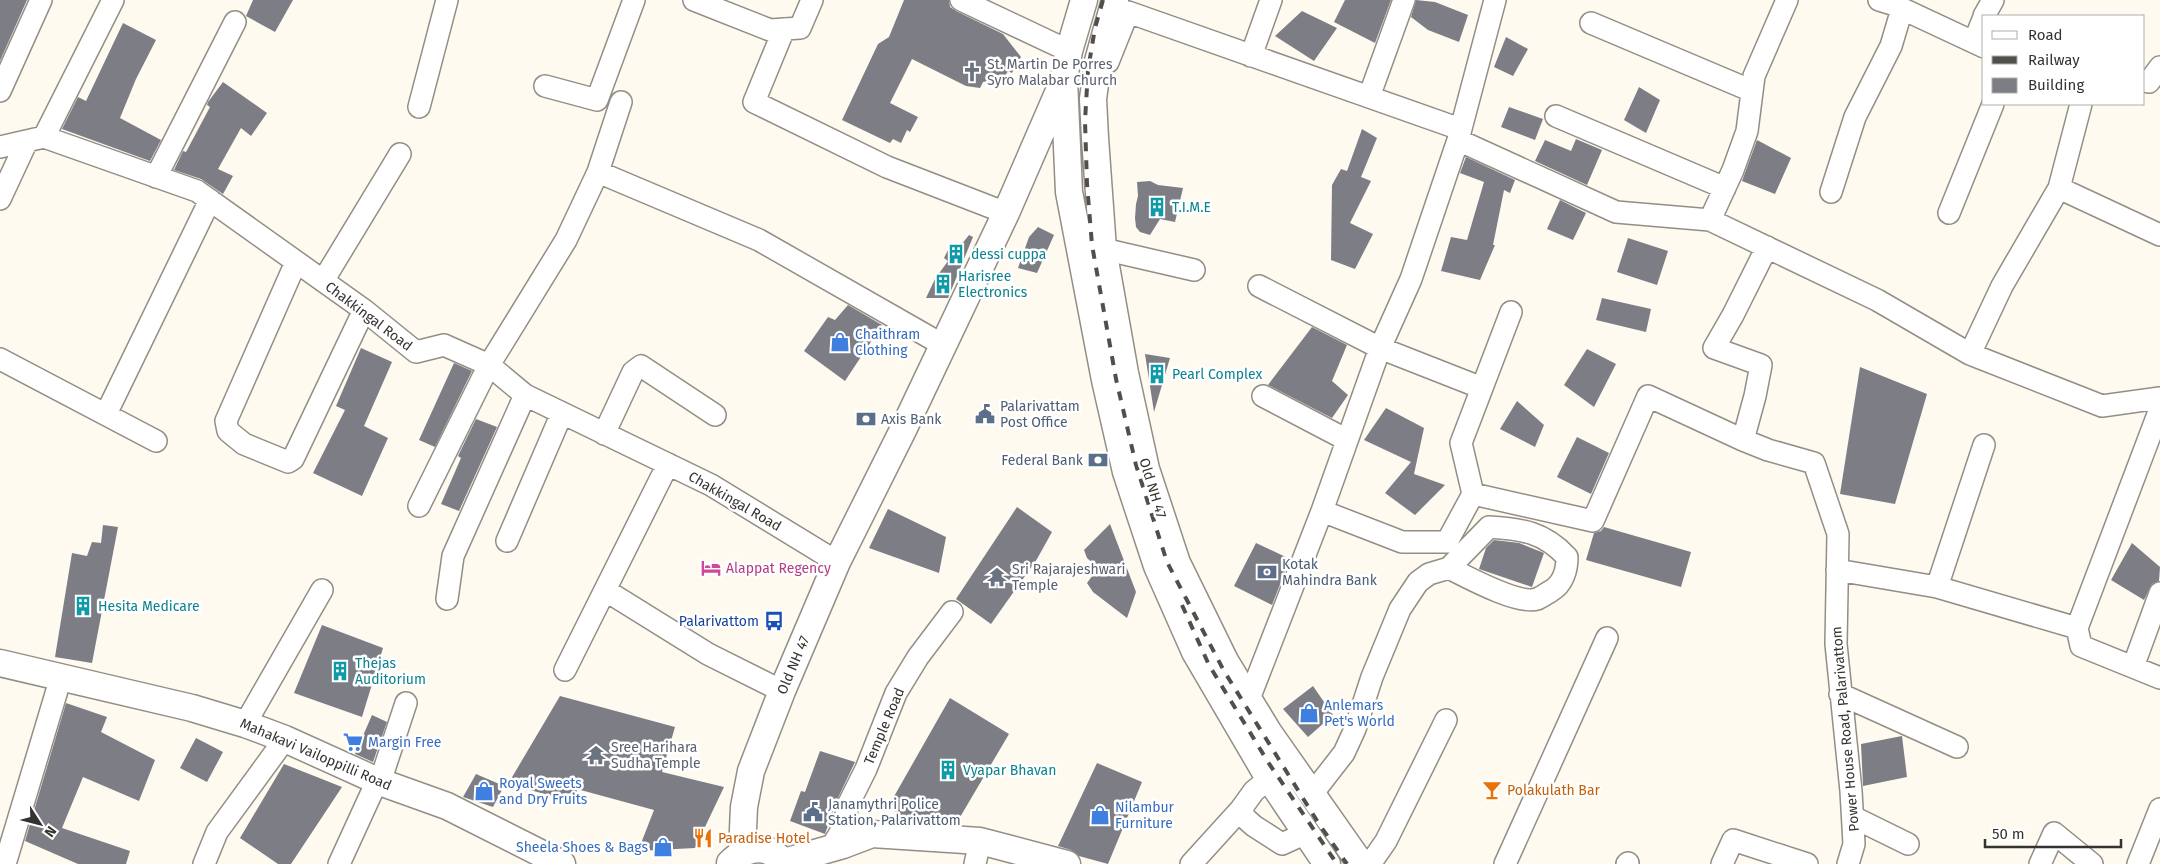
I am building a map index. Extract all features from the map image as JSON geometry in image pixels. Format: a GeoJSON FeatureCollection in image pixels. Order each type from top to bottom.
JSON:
{"type":"FeatureCollection","features":[{"type":"Feature","properties":{"kind":"main road","name":"Old NH 47"},"geometry":{"type":"LineString","coordinates":[[1084,0],[1068,51],[1064,79],[1069,192],[1105,380],[1126,472],[1157,566],[1195,652],[1270,778],[1327,864]]}},
{"type":"Feature","properties":{"kind":"main road","name":"Old NH 47"},"geometry":{"type":"LineString","coordinates":[[1115,0],[1098,61],[1094,99],[1103,249],[1125,373],[1146,469],[1177,563],[1225,661],[1269,733],[1361,864]]}},
{"type":"Feature","properties":{"kind":"main road","name":"Old NH 47"},"geometry":{"type":"LineString","coordinates":[[736,858],[751,771],[782,691],[837,562],[1006,213],[1064,79]]}},
{"type":"Feature","properties":{"kind":"main road","name":"Mahakavi Vailoppilli Road"},"geometry":{"type":"LineString","coordinates":[[0,663],[192,708],[245,724],[378,781],[447,806],[562,864]]}},
{"type":"Feature","properties":{"kind":"main road"},"geometry":{"type":"LineString","coordinates":[[736,858],[757,848],[772,852],[784,863],[872,834],[977,853],[1067,864]]}},
{"type":"Feature","properties":{"kind":"street"},"geometry":{"type":"LineString","coordinates":[[0,91],[41,0]]}},
{"type":"Feature","properties":{"kind":"street"},"geometry":{"type":"LineString","coordinates":[[0,200],[113,0]]}},
{"type":"Feature","properties":{"kind":"street"},"geometry":{"type":"LineString","coordinates":[[419,107],[447,0]]}},
{"type":"Feature","properties":{"kind":"street"},"geometry":{"type":"LineString","coordinates":[[545,86],[597,100],[634,0]]}},
{"type":"Feature","properties":{"kind":"street"},"geometry":{"type":"LineString","coordinates":[[694,0],[770,30],[800,28],[812,0]]}},
{"type":"Feature","properties":{"kind":"street"},"geometry":{"type":"LineString","coordinates":[[962,0],[1068,51]]}},
{"type":"Feature","properties":{"kind":"street"},"geometry":{"type":"LineString","coordinates":[[1251,56],[1271,0]]}},
{"type":"Feature","properties":{"kind":"street"},"geometry":{"type":"LineString","coordinates":[[1369,97],[1404,0]]}},
{"type":"Feature","properties":{"kind":"street"},"geometry":{"type":"LineString","coordinates":[[1249,699],[1322,511],[1380,348],[1411,279],[1459,135],[1495,0]]}},
{"type":"Feature","properties":{"kind":"street"},"geometry":{"type":"LineString","coordinates":[[1710,220],[1748,131],[1754,76],[1787,0]]}},
{"type":"Feature","properties":{"kind":"street"},"geometry":{"type":"LineString","coordinates":[[1879,0],[1979,44],[1982,27]]}},
{"type":"Feature","properties":{"kind":"street"},"geometry":{"type":"LineString","coordinates":[[1985,15],[1993,0]]}},
{"type":"Feature","properties":{"kind":"street"},"geometry":{"type":"LineString","coordinates":[[1831,192],[1855,117],[1891,46],[1902,9]]}},
{"type":"Feature","properties":{"kind":"street"},"geometry":{"type":"LineString","coordinates":[[1094,99],[1128,12],[1369,97],[1459,135],[1616,212],[1710,220],[1877,300],[1970,354],[2102,406],[2160,398]]}},
{"type":"Feature","properties":{"kind":"street"},"geometry":{"type":"LineString","coordinates":[[156,177],[235,22]]}},
{"type":"Feature","properties":{"kind":"street"},"geometry":{"type":"LineString","coordinates":[[1591,23],[1627,36],[1752,91]]}},
{"type":"Feature","properties":{"kind":"street"},"geometry":{"type":"LineString","coordinates":[[784,29],[754,102],[887,167],[1006,213]]}},
{"type":"Feature","properties":{"kind":"street"},"geometry":{"type":"LineString","coordinates":[[2145,81],[2149,82],[2160,67]]}},
{"type":"Feature","properties":{"kind":"street"},"geometry":{"type":"LineString","coordinates":[[419,506],[489,365],[566,240],[598,172],[621,102]]}},
{"type":"Feature","properties":{"kind":"street"},"geometry":{"type":"LineString","coordinates":[[1949,213],[1993,105]]}},
{"type":"Feature","properties":{"kind":"street"},"geometry":{"type":"LineString","coordinates":[[1970,354],[2002,286],[2058,188],[2081,105]]}},
{"type":"Feature","properties":{"kind":"street"},"geometry":{"type":"LineString","coordinates":[[1556,116],[1724,188]]}},
{"type":"Feature","properties":{"kind":"street"},"geometry":{"type":"LineString","coordinates":[[0,147],[35,139]]}},
{"type":"Feature","properties":{"kind":"street","name":"Chakkingal Road"},"geometry":{"type":"LineString","coordinates":[[35,139],[197,191],[364,310],[416,352],[444,345],[489,365],[525,395],[711,484],[837,562]]}},
{"type":"Feature","properties":{"kind":"street"},"geometry":{"type":"LineString","coordinates":[[322,281],[400,154]]}},
{"type":"Feature","properties":{"kind":"street"},"geometry":{"type":"LineString","coordinates":[[598,172],[759,240],[943,345]]}},
{"type":"Feature","properties":{"kind":"street"},"geometry":{"type":"LineString","coordinates":[[2058,188],[2160,235]]}},
{"type":"Feature","properties":{"kind":"street"},"geometry":{"type":"LineString","coordinates":[[106,414],[210,200]]}},
{"type":"Feature","properties":{"kind":"street"},"geometry":{"type":"LineString","coordinates":[[1473,494],[1593,522],[1648,396],[1743,440],[1755,396],[1760,365],[1714,348],[1767,247]]}},
{"type":"Feature","properties":{"kind":"street"},"geometry":{"type":"LineString","coordinates":[[1103,249],[1194,270]]}},
{"type":"Feature","properties":{"kind":"street"},"geometry":{"type":"LineString","coordinates":[[296,262],[226,421],[228,431],[244,444],[288,462],[293,459],[364,310]]}},
{"type":"Feature","properties":{"kind":"street"},"geometry":{"type":"LineString","coordinates":[[1259,286],[1380,348],[1482,388]]}},
{"type":"Feature","properties":{"kind":"street"},"geometry":{"type":"LineString","coordinates":[[1322,511],[1402,542],[1447,542],[1473,494],[1461,443],[1510,312]]}},
{"type":"Feature","properties":{"kind":"street"},"geometry":{"type":"LineString","coordinates":[[0,359],[156,441]]}},
{"type":"Feature","properties":{"kind":"street"},"geometry":{"type":"LineString","coordinates":[[604,434],[633,372],[641,366],[715,415]]}},
{"type":"Feature","properties":{"kind":"street"},"geometry":{"type":"LineString","coordinates":[[447,599],[452,556],[525,395]]}},
{"type":"Feature","properties":{"kind":"street"},"geometry":{"type":"LineString","coordinates":[[1263,396],[1347,440]]}},
{"type":"Feature","properties":{"kind":"street"},"geometry":{"type":"LineString","coordinates":[[2160,410],[2077,628],[2081,646],[2160,678]]}},
{"type":"Feature","properties":{"kind":"street"},"geometry":{"type":"LineString","coordinates":[[507,541],[562,414]]}},
{"type":"Feature","properties":{"kind":"street","name":"Power House Road, Palarivattom"},"geometry":{"type":"LineString","coordinates":[[1743,440],[1768,450],[1814,463],[1838,534],[1836,644],[1854,844],[1848,864]]}},
{"type":"Feature","properties":{"kind":"street"},"geometry":{"type":"LineString","coordinates":[[1937,587],[1984,444]]}},
{"type":"Feature","properties":{"kind":"street"},"geometry":{"type":"LineString","coordinates":[[565,670],[668,464]]}},
{"type":"Feature","properties":{"kind":"street"},"geometry":{"type":"LineString","coordinates":[[1312,794],[1344,753],[1355,730],[1372,677],[1400,609],[1418,582],[1430,574],[1449,568],[1489,527],[1513,529],[1538,535],[1555,544],[1567,557],[1567,568],[1558,587],[1536,599],[1515,597],[1449,568]]}},
{"type":"Feature","properties":{"kind":"street"},"geometry":{"type":"LineString","coordinates":[[1837,570],[1937,587],[2077,628]]}},
{"type":"Feature","properties":{"kind":"street"},"geometry":{"type":"LineString","coordinates":[[245,724],[322,590]]}},
{"type":"Feature","properties":{"kind":"street"},"geometry":{"type":"LineString","coordinates":[[605,590],[708,654],[782,691]]}},
{"type":"Feature","properties":{"kind":"street"},"geometry":{"type":"LineString","coordinates":[[2133,667],[2160,593]]}},
{"type":"Feature","properties":{"kind":"street","name":"Temple Road"},"geometry":{"type":"LineString","coordinates":[[831,848],[843,828],[848,805],[866,769],[896,693],[918,657],[952,612]]}},
{"type":"Feature","properties":{"kind":"street"},"geometry":{"type":"LineString","coordinates":[[1505,864],[1607,638]]}},
{"type":"Feature","properties":{"kind":"street"},"geometry":{"type":"LineString","coordinates":[[4,864],[61,678]]}},
{"type":"Feature","properties":{"kind":"street"},"geometry":{"type":"LineString","coordinates":[[1840,694],[1957,747]]}},
{"type":"Feature","properties":{"kind":"street"},"geometry":{"type":"LineString","coordinates":[[339,864],[378,781],[406,703]]}},
{"type":"Feature","properties":{"kind":"street"},"geometry":{"type":"LineString","coordinates":[[1370,864],[1386,841],[1446,720]]}},
{"type":"Feature","properties":{"kind":"street"},"geometry":{"type":"LineString","coordinates":[[204,864],[217,832],[286,740]]}},
{"type":"Feature","properties":{"kind":"street"},"geometry":{"type":"LineString","coordinates":[[1191,864],[1241,809],[1254,791],[1270,778]]}},
{"type":"Feature","properties":{"kind":"street"},"geometry":{"type":"LineString","coordinates":[[1241,809],[1245,818],[1254,826],[1282,844],[1306,833]]}},
{"type":"Feature","properties":{"kind":"street"},"geometry":{"type":"LineString","coordinates":[[2138,864],[2160,809]]}},
{"type":"Feature","properties":{"kind":"street"},"geometry":{"type":"LineString","coordinates":[[1852,817],[1908,844]]}},
{"type":"Feature","properties":{"kind":"street"},"geometry":{"type":"LineString","coordinates":[[2040,864],[2054,833],[2092,864]]}},
{"type":"Feature","properties":{"kind":"street"},"geometry":{"type":"LineString","coordinates":[[1722,864],[1733,840],[1807,864]]}},
{"type":"Feature","properties":{"kind":"building"},"geometry":{"type":"Polygon","coordinates":[[[0,0],[27,0],[0,61],[0,0]]]}},
{"type":"Feature","properties":{"kind":"building"},"geometry":{"type":"Polygon","coordinates":[[[253,0],[293,0],[275,32],[246,16],[253,0]]]}},
{"type":"Feature","properties":{"kind":"building","name":"St. Martin De Porres Syro Malabar Church"},"geometry":{"type":"Polygon","coordinates":[[[904,0],[949,0],[950,7],[956,11],[1003,34],[1021,57],[1012,73],[1008,71],[1004,78],[983,82],[980,88],[966,86],[912,59],[890,103],[918,117],[910,132],[907,130],[901,143],[893,139],[890,143],[842,120],[878,44],[889,37],[904,0]]]}},
{"type":"Feature","properties":{"kind":"building"},"geometry":{"type":"Polygon","coordinates":[[[1345,0],[1391,0],[1375,43],[1334,22],[1345,0]]]}},
{"type":"Feature","properties":{"kind":"building"},"geometry":{"type":"Polygon","coordinates":[[[1416,0],[1435,2],[1468,15],[1459,42],[1428,30],[1411,17],[1416,0]]]}},
{"type":"Feature","properties":{"kind":"building"},"geometry":{"type":"Polygon","coordinates":[[[1302,11],[1337,28],[1314,61],[1275,36],[1302,11]]]}},
{"type":"Feature","properties":{"kind":"building"},"geometry":{"type":"Polygon","coordinates":[[[123,23],[156,40],[136,79],[120,118],[161,140],[150,161],[62,129],[78,97],[86,101],[123,23]]]}},
{"type":"Feature","properties":{"kind":"building"},"geometry":{"type":"Polygon","coordinates":[[[1506,37],[1528,49],[1513,76],[1494,67],[1506,37]]]}},
{"type":"Feature","properties":{"kind":"building"},"geometry":{"type":"Polygon","coordinates":[[[223,82],[267,113],[251,136],[241,128],[218,169],[233,176],[223,194],[201,179],[174,170],[183,151],[186,152],[210,107],[207,105],[208,102],[223,82]]]}},
{"type":"Feature","properties":{"kind":"building"},"geometry":{"type":"Polygon","coordinates":[[[1639,87],[1660,100],[1646,133],[1624,120],[1639,87]]]}},
{"type":"Feature","properties":{"kind":"building"},"geometry":{"type":"Polygon","coordinates":[[[1509,107],[1543,119],[1535,140],[1501,127],[1509,107]]]}},
{"type":"Feature","properties":{"kind":"building"},"geometry":{"type":"Polygon","coordinates":[[[1362,129],[1377,138],[1361,177],[1371,181],[1350,223],[1373,234],[1355,269],[1331,260],[1332,185],[1341,169],[1347,171],[1362,129]]]}},
{"type":"Feature","properties":{"kind":"building"},"geometry":{"type":"Polygon","coordinates":[[[1576,139],[1602,150],[1587,185],[1535,161],[1545,140],[1571,151],[1576,139]]]}},
{"type":"Feature","properties":{"kind":"building"},"geometry":{"type":"Polygon","coordinates":[[[1757,140],[1791,158],[1775,194],[1742,181],[1757,140]]]}},
{"type":"Feature","properties":{"kind":"building"},"geometry":{"type":"Polygon","coordinates":[[[1466,157],[1515,180],[1510,193],[1504,190],[1493,245],[1495,245],[1480,280],[1441,271],[1451,237],[1467,240],[1484,182],[1460,173],[1466,157]]]}},
{"type":"Feature","properties":{"kind":"building","name":"T.I.M.E"},"geometry":{"type":"Polygon","coordinates":[[[1150,181],[1158,185],[1183,188],[1175,222],[1160,219],[1150,235],[1140,232],[1136,227],[1135,218],[1138,196],[1137,182],[1150,181]]]}},
{"type":"Feature","properties":{"kind":"building"},"geometry":{"type":"Polygon","coordinates":[[[1560,200],[1586,213],[1573,240],[1547,229],[1560,200]]]}},
{"type":"Feature","properties":{"kind":"building"},"geometry":{"type":"Polygon","coordinates":[[[1038,227],[1054,235],[1037,273],[1018,268],[1029,237],[1038,227]]]}},
{"type":"Feature","properties":{"kind":"building"},"geometry":{"type":"Polygon","coordinates":[[[969,235],[973,237],[948,298],[926,298],[935,279],[948,261],[944,258],[950,246],[961,245],[969,235]]]}},
{"type":"Feature","properties":{"kind":"building"},"geometry":{"type":"Polygon","coordinates":[[[1628,238],[1668,251],[1657,285],[1617,272],[1628,238]]]}},
{"type":"Feature","properties":{"kind":"building"},"geometry":{"type":"Polygon","coordinates":[[[1602,298],[1651,309],[1646,332],[1596,320],[1602,298]]]}},
{"type":"Feature","properties":{"kind":"building","name":"Chaithram Clothing"},"geometry":{"type":"Polygon","coordinates":[[[848,305],[882,325],[845,381],[804,351],[828,317],[835,320],[848,305]]]}},
{"type":"Feature","properties":{"kind":"building"},"geometry":{"type":"Polygon","coordinates":[[[1312,327],[1347,345],[1332,381],[1348,395],[1332,418],[1268,385],[1312,327]]]}},
{"type":"Feature","properties":{"kind":"building"},"geometry":{"type":"Polygon","coordinates":[[[361,348],[392,362],[364,426],[388,438],[362,496],[313,473],[345,410],[336,406],[361,348]]]}},
{"type":"Feature","properties":{"kind":"building"},"geometry":{"type":"Polygon","coordinates":[[[1587,349],[1616,364],[1594,407],[1564,385],[1587,349]]]}},
{"type":"Feature","properties":{"kind":"building","name":"Pearl Complex"},"geometry":{"type":"Polygon","coordinates":[[[1145,354],[1170,358],[1154,412],[1145,354]]]}},
{"type":"Feature","properties":{"kind":"building"},"geometry":{"type":"Polygon","coordinates":[[[454,363],[472,371],[435,447],[419,440],[454,363]]]}},
{"type":"Feature","properties":{"kind":"building"},"geometry":{"type":"Polygon","coordinates":[[[1860,367],[1927,394],[1895,504],[1840,494],[1860,367]]]}},
{"type":"Feature","properties":{"kind":"building"},"geometry":{"type":"Polygon","coordinates":[[[1517,401],[1544,425],[1535,447],[1500,429],[1517,401]]]}},
{"type":"Feature","properties":{"kind":"building"},"geometry":{"type":"Polygon","coordinates":[[[1386,408],[1424,428],[1414,474],[1445,485],[1415,515],[1385,493],[1411,462],[1364,440],[1386,408]]]}},
{"type":"Feature","properties":{"kind":"building"},"geometry":{"type":"Polygon","coordinates":[[[476,419],[497,427],[459,511],[441,504],[461,458],[458,456],[476,419]]]}},
{"type":"Feature","properties":{"kind":"building"},"geometry":{"type":"Polygon","coordinates":[[[1577,437],[1609,453],[1591,494],[1557,477],[1577,437]]]}},
{"type":"Feature","properties":{"kind":"building","name":"Sri Rajarajeshwari Temple"},"geometry":{"type":"Polygon","coordinates":[[[1017,507],[1052,532],[1037,559],[991,624],[956,599],[1017,507]]]}},
{"type":"Feature","properties":{"kind":"building"},"geometry":{"type":"Polygon","coordinates":[[[888,509],[946,537],[939,573],[869,548],[888,509]]]}},
{"type":"Feature","properties":{"kind":"building"},"geometry":{"type":"Polygon","coordinates":[[[1110,524],[1136,592],[1127,618],[1093,592],[1087,583],[1098,568],[1087,558],[1084,550],[1110,524]]]}},
{"type":"Feature","properties":{"kind":"building","name":"Hesita Medicare"},"geometry":{"type":"Polygon","coordinates":[[[103,525],[118,527],[92,663],[55,657],[72,553],[87,556],[92,542],[101,543],[103,525]]]}},
{"type":"Feature","properties":{"kind":"building"},"geometry":{"type":"Polygon","coordinates":[[[1604,527],[1691,552],[1681,587],[1586,560],[1594,533],[1601,531],[1604,527]]]}},
{"type":"Feature","properties":{"kind":"building"},"geometry":{"type":"Polygon","coordinates":[[[1494,540],[1519,543],[1544,553],[1532,587],[1479,569],[1486,548],[1494,540]]]}},
{"type":"Feature","properties":{"kind":"building"},"geometry":{"type":"Polygon","coordinates":[[[1256,543],[1290,559],[1272,605],[1234,586],[1256,543]]]}},
{"type":"Feature","properties":{"kind":"building"},"geometry":{"type":"Polygon","coordinates":[[[2132,543],[2160,567],[2159,581],[2152,584],[2144,600],[2111,580],[2132,543]]]}},
{"type":"Feature","properties":{"kind":"building","name":"Thejas Auditorium"},"geometry":{"type":"Polygon","coordinates":[[[322,625],[383,648],[362,717],[294,693],[322,625]]]}},
{"type":"Feature","properties":{"kind":"building"},"geometry":{"type":"Polygon","coordinates":[[[1313,686],[1333,715],[1308,737],[1283,709],[1313,686]]]}},
{"type":"Feature","properties":{"kind":"building","name":"Sree Harihara Sudha Temple"},"geometry":{"type":"Polygon","coordinates":[[[560,696],[675,727],[662,772],[724,787],[695,848],[638,851],[654,810],[577,789],[576,795],[565,793],[563,799],[508,784],[560,696]]]}},
{"type":"Feature","properties":{"kind":"building","name":"Vyapar Bhavan"},"geometry":{"type":"Polygon","coordinates":[[[950,698],[1009,734],[956,824],[909,821],[888,807],[950,698]]]}},
{"type":"Feature","properties":{"kind":"building"},"geometry":{"type":"Polygon","coordinates":[[[66,703],[107,717],[101,732],[155,760],[139,801],[83,777],[62,828],[130,851],[126,864],[78,864],[25,841],[66,703]]]}},
{"type":"Feature","properties":{"kind":"building"},"geometry":{"type":"Polygon","coordinates":[[[372,715],[387,722],[373,762],[355,754],[372,715]]]}},
{"type":"Feature","properties":{"kind":"building"},"geometry":{"type":"Polygon","coordinates":[[[1902,736],[1907,777],[1863,786],[1861,744],[1902,736]]]}},
{"type":"Feature","properties":{"kind":"building"},"geometry":{"type":"Polygon","coordinates":[[[196,738],[223,752],[207,782],[180,768],[196,738]]]}},
{"type":"Feature","properties":{"kind":"building"},"geometry":{"type":"Polygon","coordinates":[[[820,751],[855,762],[837,800],[825,834],[790,821],[801,791],[805,792],[820,751]]]}},
{"type":"Feature","properties":{"kind":"building","name":"Nilambur Furniture"},"geometry":{"type":"Polygon","coordinates":[[[1097,763],[1142,782],[1108,864],[1079,856],[1071,850],[1058,846],[1097,763]]]}},
{"type":"Feature","properties":{"kind":"building"},"geometry":{"type":"Polygon","coordinates":[[[284,764],[342,787],[291,864],[278,864],[240,838],[284,764]]]}},
{"type":"Feature","properties":{"kind":"building","name":"Royal Sweets and Dry Fruits"},"geometry":{"type":"Polygon","coordinates":[[[476,774],[504,786],[493,807],[463,797],[476,774]]]}},
{"type":"Feature","properties":{"kind":"railway"},"geometry":{"type":"LineString","coordinates":[[1103,0],[1095,28],[1088,70],[1085,121],[1087,184],[1092,245],[1116,379],[1136,465],[1167,562],[1224,671],[1319,824],[1347,864]]}},
{"type":"Feature","properties":{"kind":"railway"},"geometry":{"type":"LineString","coordinates":[[1182,605],[1209,665],[1268,762],[1337,864]]}},
{"type":"Feature","properties":{"kind":"place","name":"St. Martin De Porres Syro Malabar Church"},"geometry":{"type":"Point","coordinates":[972,72]}},
{"type":"Feature","properties":{"kind":"place","name":"T.I.M.E"},"geometry":{"type":"Point","coordinates":[1157,207]}},
{"type":"Feature","properties":{"kind":"place","name":"dessi cuppa"},"geometry":{"type":"Point","coordinates":[956,254]}},
{"type":"Feature","properties":{"kind":"place","name":"Harisree Electronics"},"geometry":{"type":"Point","coordinates":[943,284]}},
{"type":"Feature","properties":{"kind":"place","name":"Chaithram Clothing"},"geometry":{"type":"Point","coordinates":[840,342]}},
{"type":"Feature","properties":{"kind":"place","name":"Pearl Complex"},"geometry":{"type":"Point","coordinates":[1157,374]}},
{"type":"Feature","properties":{"kind":"place","name":"Palarivattam Post Office"},"geometry":{"type":"Point","coordinates":[985,414]}},
{"type":"Feature","properties":{"kind":"place","name":"Axis Bank"},"geometry":{"type":"Point","coordinates":[866,419]}},
{"type":"Feature","properties":{"kind":"place","name":"Federal Bank"},"geometry":{"type":"Point","coordinates":[1098,460]}},
{"type":"Feature","properties":{"kind":"place","name":"Alappat Regency"},"geometry":{"type":"Point","coordinates":[711,568]}},
{"type":"Feature","properties":{"kind":"place","name":"Kotak Mahindra Bank"},"geometry":{"type":"Point","coordinates":[1267,572]}},
{"type":"Feature","properties":{"kind":"place","name":"Sri Rajarajeshwari Temple"},"geometry":{"type":"Point","coordinates":[997,577]}},
{"type":"Feature","properties":{"kind":"place","name":"Hesita Medicare"},"geometry":{"type":"Point","coordinates":[83,606]}},
{"type":"Feature","properties":{"kind":"place","name":"Palarivattom"},"geometry":{"type":"Point","coordinates":[774,621]}},
{"type":"Feature","properties":{"kind":"place","name":"Thejas Auditorium"},"geometry":{"type":"Point","coordinates":[340,671]}},
{"type":"Feature","properties":{"kind":"place","name":"Anlemars Pet's World"},"geometry":{"type":"Point","coordinates":[1309,713]}},
{"type":"Feature","properties":{"kind":"place","name":"Margin Free"},"geometry":{"type":"Point","coordinates":[353,742]}},
{"type":"Feature","properties":{"kind":"place","name":"Sree Harihara Sudha Temple"},"geometry":{"type":"Point","coordinates":[596,755]}},
{"type":"Feature","properties":{"kind":"place","name":"Vyapar Bhavan"},"geometry":{"type":"Point","coordinates":[948,770]}},
{"type":"Feature","properties":{"kind":"place","name":"Polakulath Bar"},"geometry":{"type":"Point","coordinates":[1492,790]}},
{"type":"Feature","properties":{"kind":"place","name":"Royal Sweets and Dry Fruits"},"geometry":{"type":"Point","coordinates":[484,791]}},
{"type":"Feature","properties":{"kind":"place","name":"Janamythri Police Station, Palarivattom"},"geometry":{"type":"Point","coordinates":[813,812]}},
{"type":"Feature","properties":{"kind":"place","name":"Nilambur Furniture"},"geometry":{"type":"Point","coordinates":[1100,815]}},
{"type":"Feature","properties":{"kind":"place","name":"Paradise Hotel"},"geometry":{"type":"Point","coordinates":[703,838]}},
{"type":"Feature","properties":{"kind":"place","name":"Sheela Shoes & Bags"},"geometry":{"type":"Point","coordinates":[663,847]}}]}
